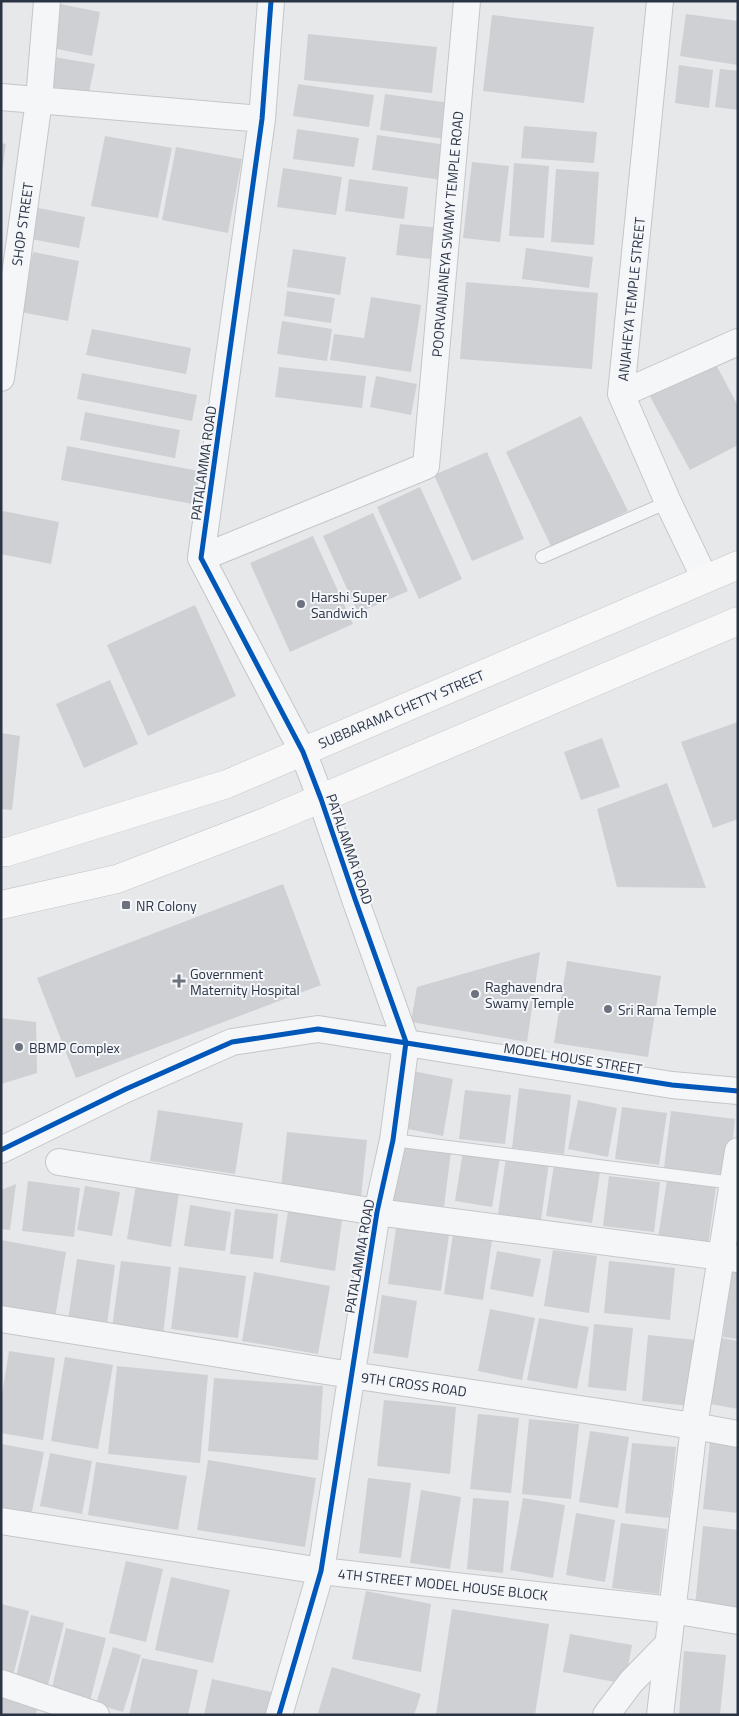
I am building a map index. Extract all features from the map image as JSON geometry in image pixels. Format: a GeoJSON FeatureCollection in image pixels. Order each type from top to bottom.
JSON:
{"type":"FeatureCollection","features":[{"type":"Feature","properties":{"kind":"main road","name":"SUBBARAMA CHETTY STREET"},"geometry":{"type":"LineString","coordinates":[[1,852],[7,852],[227,784],[738,565]]}},
{"type":"Feature","properties":{"kind":"main road"},"geometry":{"type":"LineString","coordinates":[[1,905],[117,879],[270,820],[738,620]]}},
{"type":"Feature","properties":{"kind":"street","name":"SHOP STREET"},"geometry":{"type":"LineString","coordinates":[[1,378],[39,100],[47,1]]}},
{"type":"Feature","properties":{"kind":"street","name":"PATALAMMA ROAD"},"geometry":{"type":"LineString","coordinates":[[271,1],[262,119],[201,558],[303,752],[406,1042],[393,1140],[377,1212],[321,1571],[279,1715]]}},
{"type":"Feature","properties":{"kind":"street","name":"POORVANJANEYA SWAMY TEMPLE ROAD"},"geometry":{"type":"LineString","coordinates":[[201,558],[426,466],[467,1]]}},
{"type":"Feature","properties":{"kind":"street","name":"ANJAHEYA TEMPLE STREET"},"geometry":{"type":"LineString","coordinates":[[660,1],[621,394],[668,502],[705,579]]}},
{"type":"Feature","properties":{"kind":"street"},"geometry":{"type":"LineString","coordinates":[[1,96],[262,119]]}},
{"type":"Feature","properties":{"kind":"street"},"geometry":{"type":"LineString","coordinates":[[621,394],[738,342]]}},
{"type":"Feature","properties":{"kind":"street","name":"MODEL HOUSE STREET"},"geometry":{"type":"LineString","coordinates":[[1,1150],[126,1089],[232,1042],[318,1029],[672,1085],[738,1091]]}},
{"type":"Feature","properties":{"kind":"street"},"geometry":{"type":"LineString","coordinates":[[660,1715],[694,1426],[729,1258],[733,1183],[738,1151]]}},
{"type":"Feature","properties":{"kind":"street"},"geometry":{"type":"LineString","coordinates":[[59,1162],[377,1212],[729,1258]]}},
{"type":"Feature","properties":{"kind":"street","name":"9TH CROSS ROAD"},"geometry":{"type":"LineString","coordinates":[[1,1319],[738,1434]]}},
{"type":"Feature","properties":{"kind":"street","name":"4TH STREET MODEL HOUSE BLOCK"},"geometry":{"type":"LineString","coordinates":[[1,1521],[321,1571],[672,1610],[738,1621]]}},
{"type":"Feature","properties":{"kind":"street"},"geometry":{"type":"LineString","coordinates":[[606,1715],[631,1682],[668,1644]]}},
{"type":"Feature","properties":{"kind":"street"},"geometry":{"type":"LineString","coordinates":[[1,1684],[96,1715]]}},
{"type":"Feature","properties":{"kind":"lane"},"geometry":{"type":"LineString","coordinates":[[542,557],[668,502]]}},
{"type":"Feature","properties":{"kind":"lane"},"geometry":{"type":"LineString","coordinates":[[393,1140],[733,1183]]}},
{"type":"Feature","properties":{"kind":"building"},"geometry":{"type":"Polygon","coordinates":[[[55,3],[100,12],[92,56],[47,47],[55,3]]]}},
{"type":"Feature","properties":{"kind":"building"},"geometry":{"type":"Polygon","coordinates":[[[686,14],[738,21],[738,65],[680,56],[686,14]]]}},
{"type":"Feature","properties":{"kind":"building"},"geometry":{"type":"Polygon","coordinates":[[[492,15],[594,27],[584,103],[483,91],[492,15]]]}},
{"type":"Feature","properties":{"kind":"building"},"geometry":{"type":"Polygon","coordinates":[[[308,34],[437,47],[432,93],[304,80],[308,34]]]}},
{"type":"Feature","properties":{"kind":"building"},"geometry":{"type":"Polygon","coordinates":[[[54,57],[95,64],[88,97],[47,89],[54,57]]]}},
{"type":"Feature","properties":{"kind":"building"},"geometry":{"type":"Polygon","coordinates":[[[679,65],[713,70],[709,108],[675,103],[679,65]]]}},
{"type":"Feature","properties":{"kind":"building"},"geometry":{"type":"Polygon","coordinates":[[[720,69],[738,71],[738,110],[715,107],[720,69]]]}},
{"type":"Feature","properties":{"kind":"building"},"geometry":{"type":"Polygon","coordinates":[[[298,84],[374,95],[369,127],[293,116],[298,84]]]}},
{"type":"Feature","properties":{"kind":"building"},"geometry":{"type":"Polygon","coordinates":[[[385,94],[457,104],[452,140],[380,130],[385,94]]]}},
{"type":"Feature","properties":{"kind":"building"},"geometry":{"type":"Polygon","coordinates":[[[524,126],[597,132],[594,163],[521,158],[524,126]]]}},
{"type":"Feature","properties":{"kind":"building"},"geometry":{"type":"Polygon","coordinates":[[[297,129],[359,138],[354,167],[293,159],[297,129]]]}},
{"type":"Feature","properties":{"kind":"building"},"geometry":{"type":"Polygon","coordinates":[[[377,135],[447,145],[442,180],[372,170],[377,135]]]}},
{"type":"Feature","properties":{"kind":"building"},"geometry":{"type":"Polygon","coordinates":[[[105,136],[172,148],[158,218],[91,206],[105,136]]]}},
{"type":"Feature","properties":{"kind":"building"},"geometry":{"type":"Polygon","coordinates":[[[1,143],[6,144],[2,172],[1,172],[1,143]]]}},
{"type":"Feature","properties":{"kind":"building"},"geometry":{"type":"Polygon","coordinates":[[[176,147],[242,159],[228,233],[162,220],[176,147]]]}},
{"type":"Feature","properties":{"kind":"building"},"geometry":{"type":"Polygon","coordinates":[[[472,162],[509,166],[500,242],[463,238],[472,162]]]}},
{"type":"Feature","properties":{"kind":"building"},"geometry":{"type":"Polygon","coordinates":[[[514,163],[549,166],[544,238],[509,236],[514,163]]]}},
{"type":"Feature","properties":{"kind":"building"},"geometry":{"type":"Polygon","coordinates":[[[283,168],[342,177],[336,215],[277,207],[283,168]]]}},
{"type":"Feature","properties":{"kind":"building"},"geometry":{"type":"Polygon","coordinates":[[[556,169],[599,172],[594,245],[551,242],[556,169]]]}},
{"type":"Feature","properties":{"kind":"building"},"geometry":{"type":"Polygon","coordinates":[[[349,179],[408,187],[404,219],[345,211],[349,179]]]}},
{"type":"Feature","properties":{"kind":"building"},"geometry":{"type":"Polygon","coordinates":[[[38,208],[85,217],[79,248],[31,239],[38,208]]]}},
{"type":"Feature","properties":{"kind":"building"},"geometry":{"type":"Polygon","coordinates":[[[400,224],[441,228],[438,260],[396,255],[400,224]]]}},
{"type":"Feature","properties":{"kind":"building"},"geometry":{"type":"Polygon","coordinates":[[[526,248],[593,257],[589,288],[522,279],[526,248]]]}},
{"type":"Feature","properties":{"kind":"building"},"geometry":{"type":"Polygon","coordinates":[[[293,249],[346,257],[340,295],[287,287],[293,249]]]}},
{"type":"Feature","properties":{"kind":"building"},"geometry":{"type":"Polygon","coordinates":[[[33,252],[79,261],[68,321],[21,312],[33,252]]]}},
{"type":"Feature","properties":{"kind":"building"},"geometry":{"type":"Polygon","coordinates":[[[466,282],[598,293],[592,369],[460,359],[466,282]]]}},
{"type":"Feature","properties":{"kind":"building"},"geometry":{"type":"Polygon","coordinates":[[[287,291],[335,298],[331,323],[284,316],[287,291]]]}},
{"type":"Feature","properties":{"kind":"building"},"geometry":{"type":"Polygon","coordinates":[[[371,297],[421,305],[411,372],[330,360],[334,334],[364,338],[371,297]]]}},
{"type":"Feature","properties":{"kind":"building"},"geometry":{"type":"Polygon","coordinates":[[[282,321],[332,329],[327,361],[277,354],[282,321]]]}},
{"type":"Feature","properties":{"kind":"building"},"geometry":{"type":"Polygon","coordinates":[[[92,329],[191,348],[186,374],[86,355],[92,329]]]}},
{"type":"Feature","properties":{"kind":"building"},"geometry":{"type":"Polygon","coordinates":[[[712,357],[738,406],[738,445],[690,470],[647,391],[712,357]]]}},
{"type":"Feature","properties":{"kind":"building"},"geometry":{"type":"Polygon","coordinates":[[[279,367],[366,376],[362,408],[275,397],[279,367]]]}},
{"type":"Feature","properties":{"kind":"building"},"geometry":{"type":"Polygon","coordinates":[[[82,373],[197,395],[192,421],[77,399],[82,373]]]}},
{"type":"Feature","properties":{"kind":"building"},"geometry":{"type":"Polygon","coordinates":[[[376,376],[417,384],[411,415],[370,407],[376,376]]]}},
{"type":"Feature","properties":{"kind":"building"},"geometry":{"type":"Polygon","coordinates":[[[85,412],[180,430],[175,458],[80,440],[85,412]]]}},
{"type":"Feature","properties":{"kind":"building"},"geometry":{"type":"Polygon","coordinates":[[[581,416],[628,511],[552,548],[506,452],[581,416]]]}},
{"type":"Feature","properties":{"kind":"building"},"geometry":{"type":"Polygon","coordinates":[[[67,446],[199,471],[193,504],[61,480],[67,446]]]}},
{"type":"Feature","properties":{"kind":"building"},"geometry":{"type":"Polygon","coordinates":[[[487,452],[524,539],[472,561],[434,475],[487,452]]]}},
{"type":"Feature","properties":{"kind":"building"},"geometry":{"type":"Polygon","coordinates":[[[420,487],[462,579],[419,599],[377,507],[420,487]]]}},
{"type":"Feature","properties":{"kind":"building"},"geometry":{"type":"Polygon","coordinates":[[[3,511],[59,522],[51,564],[1,554],[1,521],[3,511]]]}},
{"type":"Feature","properties":{"kind":"building"},"geometry":{"type":"Polygon","coordinates":[[[373,513],[408,591],[358,613],[323,536],[373,513]]]}},
{"type":"Feature","properties":{"kind":"building"},"geometry":{"type":"Polygon","coordinates":[[[313,536],[353,624],[290,652],[250,563],[313,536]]]}},
{"type":"Feature","properties":{"kind":"building"},"geometry":{"type":"Polygon","coordinates":[[[195,605],[236,696],[148,736],[107,645],[195,605]]]}},
{"type":"Feature","properties":{"kind":"building"},"geometry":{"type":"Polygon","coordinates":[[[110,680],[138,744],[84,768],[56,704],[110,680]]]}},
{"type":"Feature","properties":{"kind":"building"},"geometry":{"type":"Polygon","coordinates":[[[738,722],[738,819],[713,828],[681,742],[738,722]]]}},
{"type":"Feature","properties":{"kind":"building"},"geometry":{"type":"Polygon","coordinates":[[[1,733],[20,736],[12,810],[1,809],[1,733]]]}},
{"type":"Feature","properties":{"kind":"building"},"geometry":{"type":"Polygon","coordinates":[[[602,738],[620,787],[581,800],[564,752],[602,738]]]}},
{"type":"Feature","properties":{"kind":"building"},"geometry":{"type":"Polygon","coordinates":[[[667,783],[706,888],[617,887],[597,809],[667,783]]]}},
{"type":"Feature","properties":{"kind":"building","name":"Government Maternity Hospital"},"geometry":{"type":"Polygon","coordinates":[[[283,884],[321,985],[76,1078],[37,978],[283,884]]]}},
{"type":"Feature","properties":{"kind":"building","name":"Raghavendra Swamy Temple"},"geometry":{"type":"Polygon","coordinates":[[[540,952],[527,1042],[411,1022],[417,987],[540,952]]]}},
{"type":"Feature","properties":{"kind":"building","name":"Sri Rama Temple"},"geometry":{"type":"Polygon","coordinates":[[[567,961],[661,976],[648,1057],[554,1043],[567,961]]]}},
{"type":"Feature","properties":{"kind":"building","name":"BBMP Complex"},"geometry":{"type":"Polygon","coordinates":[[[1,1018],[36,1022],[37,1073],[1,1084],[1,1018]]]}},
{"type":"Feature","properties":{"kind":"building"},"geometry":{"type":"Polygon","coordinates":[[[413,1071],[453,1079],[443,1136],[403,1128],[413,1071]]]}},
{"type":"Feature","properties":{"kind":"building"},"geometry":{"type":"Polygon","coordinates":[[[519,1088],[571,1095],[564,1154],[512,1148],[519,1088]]]}},
{"type":"Feature","properties":{"kind":"building"},"geometry":{"type":"Polygon","coordinates":[[[465,1090],[511,1095],[505,1144],[459,1139],[465,1090]]]}},
{"type":"Feature","properties":{"kind":"building"},"geometry":{"type":"Polygon","coordinates":[[[578,1100],[617,1108],[608,1157],[568,1149],[578,1100]]]}},
{"type":"Feature","properties":{"kind":"building"},"geometry":{"type":"Polygon","coordinates":[[[622,1107],[667,1113],[659,1165],[615,1159],[622,1107]]]}},
{"type":"Feature","properties":{"kind":"building"},"geometry":{"type":"Polygon","coordinates":[[[158,1110],[243,1123],[235,1174],[150,1161],[158,1110]]]}},
{"type":"Feature","properties":{"kind":"building"},"geometry":{"type":"Polygon","coordinates":[[[671,1111],[735,1119],[729,1175],[664,1168],[671,1111]]]}},
{"type":"Feature","properties":{"kind":"building"},"geometry":{"type":"Polygon","coordinates":[[[287,1132],[367,1140],[361,1197],[281,1188],[287,1132]]]}},
{"type":"Feature","properties":{"kind":"building"},"geometry":{"type":"Polygon","coordinates":[[[399,1146],[451,1151],[444,1207],[393,1202],[399,1146]]]}},
{"type":"Feature","properties":{"kind":"building"},"geometry":{"type":"Polygon","coordinates":[[[463,1151],[500,1157],[492,1207],[455,1201],[463,1151]]]}},
{"type":"Feature","properties":{"kind":"building"},"geometry":{"type":"Polygon","coordinates":[[[506,1157],[549,1163],[541,1220],[498,1214],[506,1157]]]}},
{"type":"Feature","properties":{"kind":"building"},"geometry":{"type":"Polygon","coordinates":[[[554,1165],[600,1172],[592,1223],[546,1216],[554,1165]]]}},
{"type":"Feature","properties":{"kind":"building"},"geometry":{"type":"Polygon","coordinates":[[[609,1176],[660,1182],[654,1232],[603,1226],[609,1176]]]}},
{"type":"Feature","properties":{"kind":"building"},"geometry":{"type":"Polygon","coordinates":[[[667,1180],[716,1187],[708,1245],[658,1238],[667,1180]]]}},
{"type":"Feature","properties":{"kind":"building"},"geometry":{"type":"Polygon","coordinates":[[[28,1181],[80,1188],[74,1237],[22,1231],[28,1181]]]}},
{"type":"Feature","properties":{"kind":"building"},"geometry":{"type":"Polygon","coordinates":[[[16,1184],[10,1230],[1,1229],[1,1190],[16,1184]]]}},
{"type":"Feature","properties":{"kind":"building"},"geometry":{"type":"Polygon","coordinates":[[[136,1185],[179,1192],[171,1247],[127,1239],[136,1185]]]}},
{"type":"Feature","properties":{"kind":"building"},"geometry":{"type":"Polygon","coordinates":[[[85,1186],[120,1192],[112,1236],[77,1230],[85,1186]]]}},
{"type":"Feature","properties":{"kind":"building"},"geometry":{"type":"Polygon","coordinates":[[[190,1205],[231,1212],[225,1251],[184,1246],[190,1205]]]}},
{"type":"Feature","properties":{"kind":"building"},"geometry":{"type":"Polygon","coordinates":[[[235,1209],[278,1214],[273,1259],[230,1254],[235,1209]]]}},
{"type":"Feature","properties":{"kind":"building"},"geometry":{"type":"Polygon","coordinates":[[[288,1211],[342,1220],[335,1271],[280,1262],[288,1211]]]}},
{"type":"Feature","properties":{"kind":"building"},"geometry":{"type":"Polygon","coordinates":[[[396,1228],[449,1235],[441,1291],[388,1284],[396,1228]]]}},
{"type":"Feature","properties":{"kind":"building"},"geometry":{"type":"Polygon","coordinates":[[[453,1234],[492,1240],[483,1300],[444,1294],[453,1234]]]}},
{"type":"Feature","properties":{"kind":"building"},"geometry":{"type":"Polygon","coordinates":[[[1,1240],[66,1252],[54,1324],[1,1315],[1,1240]]]}},
{"type":"Feature","properties":{"kind":"building"},"geometry":{"type":"Polygon","coordinates":[[[553,1250],[597,1256],[589,1313],[544,1306],[553,1250]]]}},
{"type":"Feature","properties":{"kind":"building"},"geometry":{"type":"Polygon","coordinates":[[[497,1251],[541,1259],[533,1297],[490,1289],[497,1251]]]}},
{"type":"Feature","properties":{"kind":"building"},"geometry":{"type":"Polygon","coordinates":[[[77,1259],[115,1265],[107,1325],[68,1320],[77,1259]]]}},
{"type":"Feature","properties":{"kind":"building"},"geometry":{"type":"Polygon","coordinates":[[[121,1261],[171,1267],[163,1335],[112,1328],[121,1261]]]}},
{"type":"Feature","properties":{"kind":"building"},"geometry":{"type":"Polygon","coordinates":[[[609,1261],[675,1268],[670,1320],[604,1313],[609,1261]]]}},
{"type":"Feature","properties":{"kind":"building"},"geometry":{"type":"Polygon","coordinates":[[[179,1267],[246,1276],[238,1338],[171,1329],[179,1267]]]}},
{"type":"Feature","properties":{"kind":"building"},"geometry":{"type":"Polygon","coordinates":[[[731,1269],[738,1270],[738,1339],[723,1337],[731,1269]]]}},
{"type":"Feature","properties":{"kind":"building"},"geometry":{"type":"Polygon","coordinates":[[[254,1272],[330,1286],[318,1354],[242,1341],[254,1272]]]}},
{"type":"Feature","properties":{"kind":"building"},"geometry":{"type":"Polygon","coordinates":[[[382,1295],[417,1301],[408,1358],[373,1353],[382,1295]]]}},
{"type":"Feature","properties":{"kind":"building"},"geometry":{"type":"Polygon","coordinates":[[[490,1309],[535,1318],[522,1380],[478,1371],[490,1309]]]}},
{"type":"Feature","properties":{"kind":"building"},"geometry":{"type":"Polygon","coordinates":[[[539,1318],[589,1327],[577,1389],[527,1380],[539,1318]]]}},
{"type":"Feature","properties":{"kind":"building"},"geometry":{"type":"Polygon","coordinates":[[[594,1324],[633,1328],[626,1391],[588,1387],[594,1324]]]}},
{"type":"Feature","properties":{"kind":"building"},"geometry":{"type":"Polygon","coordinates":[[[648,1335],[697,1340],[690,1406],[642,1401],[648,1335]]]}},
{"type":"Feature","properties":{"kind":"building"},"geometry":{"type":"Polygon","coordinates":[[[721,1338],[738,1341],[738,1409],[711,1404],[721,1338]]]}},
{"type":"Feature","properties":{"kind":"building"},"geometry":{"type":"Polygon","coordinates":[[[9,1351],[55,1358],[43,1440],[1,1433],[1,1401],[9,1351]]]}},
{"type":"Feature","properties":{"kind":"building"},"geometry":{"type":"Polygon","coordinates":[[[65,1357],[113,1365],[98,1449],[51,1441],[65,1357]]]}},
{"type":"Feature","properties":{"kind":"building"},"geometry":{"type":"Polygon","coordinates":[[[117,1366],[208,1375],[200,1463],[108,1454],[117,1366]]]}},
{"type":"Feature","properties":{"kind":"building"},"geometry":{"type":"Polygon","coordinates":[[[214,1378],[323,1386],[318,1460],[208,1451],[214,1378]]]}},
{"type":"Feature","properties":{"kind":"building"},"geometry":{"type":"Polygon","coordinates":[[[384,1400],[456,1407],[450,1474],[377,1466],[384,1400]]]}},
{"type":"Feature","properties":{"kind":"building"},"geometry":{"type":"Polygon","coordinates":[[[478,1414],[519,1418],[511,1493],[470,1489],[478,1414]]]}},
{"type":"Feature","properties":{"kind":"building"},"geometry":{"type":"Polygon","coordinates":[[[529,1419],[579,1424],[571,1499],[522,1494],[529,1419]]]}},
{"type":"Feature","properties":{"kind":"building"},"geometry":{"type":"Polygon","coordinates":[[[590,1431],[629,1437],[618,1508],[579,1502],[590,1431]]]}},
{"type":"Feature","properties":{"kind":"building"},"geometry":{"type":"Polygon","coordinates":[[[710,1441],[738,1444],[738,1513],[703,1509],[710,1441]]]}},
{"type":"Feature","properties":{"kind":"building"},"geometry":{"type":"Polygon","coordinates":[[[632,1443],[676,1447],[669,1518],[625,1513],[632,1443]]]}},
{"type":"Feature","properties":{"kind":"building"},"geometry":{"type":"Polygon","coordinates":[[[1,1444],[44,1452],[31,1516],[1,1510],[1,1444]]]}},
{"type":"Feature","properties":{"kind":"building"},"geometry":{"type":"Polygon","coordinates":[[[50,1453],[92,1461],[82,1514],[40,1506],[50,1453]]]}},
{"type":"Feature","properties":{"kind":"building"},"geometry":{"type":"Polygon","coordinates":[[[208,1460],[316,1478],[305,1547],[197,1530],[208,1460]]]}},
{"type":"Feature","properties":{"kind":"building"},"geometry":{"type":"Polygon","coordinates":[[[96,1462],[187,1476],[178,1530],[88,1515],[96,1462]]]}},
{"type":"Feature","properties":{"kind":"building"},"geometry":{"type":"Polygon","coordinates":[[[368,1478],[411,1483],[401,1558],[359,1553],[368,1478]]]}},
{"type":"Feature","properties":{"kind":"building"},"geometry":{"type":"Polygon","coordinates":[[[421,1490],[461,1497],[450,1569],[410,1563],[421,1490]]]}},
{"type":"Feature","properties":{"kind":"building"},"geometry":{"type":"Polygon","coordinates":[[[473,1498],[509,1501],[503,1573],[467,1569],[473,1498]]]}},
{"type":"Feature","properties":{"kind":"building"},"geometry":{"type":"Polygon","coordinates":[[[523,1498],[565,1505],[553,1578],[510,1570],[523,1498]]]}},
{"type":"Feature","properties":{"kind":"building"},"geometry":{"type":"Polygon","coordinates":[[[576,1513],[615,1520],[605,1582],[566,1575],[576,1513]]]}},
{"type":"Feature","properties":{"kind":"building"},"geometry":{"type":"Polygon","coordinates":[[[621,1523],[667,1529],[659,1594],[612,1588],[621,1523]]]}},
{"type":"Feature","properties":{"kind":"building"},"geometry":{"type":"Polygon","coordinates":[[[703,1526],[738,1530],[738,1610],[695,1606],[703,1526]]]}},
{"type":"Feature","properties":{"kind":"building"},"geometry":{"type":"Polygon","coordinates":[[[126,1561],[163,1569],[146,1642],[109,1633],[126,1561]]]}},
{"type":"Feature","properties":{"kind":"building"},"geometry":{"type":"Polygon","coordinates":[[[171,1577],[230,1590],[213,1663],[155,1650],[171,1577]]]}},
{"type":"Feature","properties":{"kind":"building"},"geometry":{"type":"Polygon","coordinates":[[[366,1591],[431,1604],[421,1672],[352,1659],[366,1591]]]}},
{"type":"Feature","properties":{"kind":"building"},"geometry":{"type":"Polygon","coordinates":[[[1,1604],[29,1611],[13,1676],[1,1673],[1,1604]]]}},
{"type":"Feature","properties":{"kind":"building"},"geometry":{"type":"Polygon","coordinates":[[[452,1609],[549,1624],[535,1715],[436,1715],[452,1609]]]}},
{"type":"Feature","properties":{"kind":"building"},"geometry":{"type":"Polygon","coordinates":[[[31,1615],[64,1623],[47,1689],[15,1681],[31,1615]]]}},
{"type":"Feature","properties":{"kind":"building"},"geometry":{"type":"Polygon","coordinates":[[[66,1628],[106,1638],[90,1701],[51,1692],[66,1628]]]}},
{"type":"Feature","properties":{"kind":"building"},"geometry":{"type":"Polygon","coordinates":[[[570,1634],[632,1645],[625,1684],[563,1672],[570,1634]]]}},
{"type":"Feature","properties":{"kind":"building"},"geometry":{"type":"Polygon","coordinates":[[[113,1647],[141,1655],[123,1712],[96,1704],[113,1647]]]}},
{"type":"Feature","properties":{"kind":"building"},"geometry":{"type":"Polygon","coordinates":[[[684,1651],[726,1655],[720,1715],[679,1715],[684,1651]]]}},
{"type":"Feature","properties":{"kind":"building"},"geometry":{"type":"Polygon","coordinates":[[[142,1658],[198,1670],[188,1715],[129,1715],[142,1658]]]}},
{"type":"Feature","properties":{"kind":"building"},"geometry":{"type":"Polygon","coordinates":[[[332,1667],[421,1694],[414,1715],[325,1715],[318,1713],[332,1667]]]}},
{"type":"Feature","properties":{"kind":"building"},"geometry":{"type":"Polygon","coordinates":[[[212,1679],[276,1693],[271,1715],[204,1715],[212,1679]]]}},
{"type":"Feature","properties":{"kind":"building"},"geometry":{"type":"Polygon","coordinates":[[[1,1690],[39,1699],[36,1715],[1,1715],[1,1690]]]}},
{"type":"Feature","properties":{"kind":"cycle path"},"geometry":{"type":"LineString","coordinates":[[271,1],[262,119],[201,558],[303,752],[406,1042],[393,1140],[377,1212],[321,1571],[279,1715]]}},
{"type":"Feature","properties":{"kind":"cycle path"},"geometry":{"type":"LineString","coordinates":[[1,1150],[126,1089],[232,1042],[318,1029],[672,1085],[738,1091]]}},
{"type":"Feature","properties":{"kind":"place","name":"Harshi Super Sandwich"},"geometry":{"type":"Point","coordinates":[301,604]}},
{"type":"Feature","properties":{"kind":"place","name":"NR Colony"},"geometry":{"type":"Point","coordinates":[126,905]}},
{"type":"Feature","properties":{"kind":"place","name":"Government Maternity Hospital"},"geometry":{"type":"Point","coordinates":[179,981]}},
{"type":"Feature","properties":{"kind":"place","name":"Raghavendra Swamy Temple"},"geometry":{"type":"Point","coordinates":[475,994]}},
{"type":"Feature","properties":{"kind":"place","name":"Sri Rama Temple"},"geometry":{"type":"Point","coordinates":[608,1009]}},
{"type":"Feature","properties":{"kind":"place","name":"BBMP Complex"},"geometry":{"type":"Point","coordinates":[19,1047]}}]}
